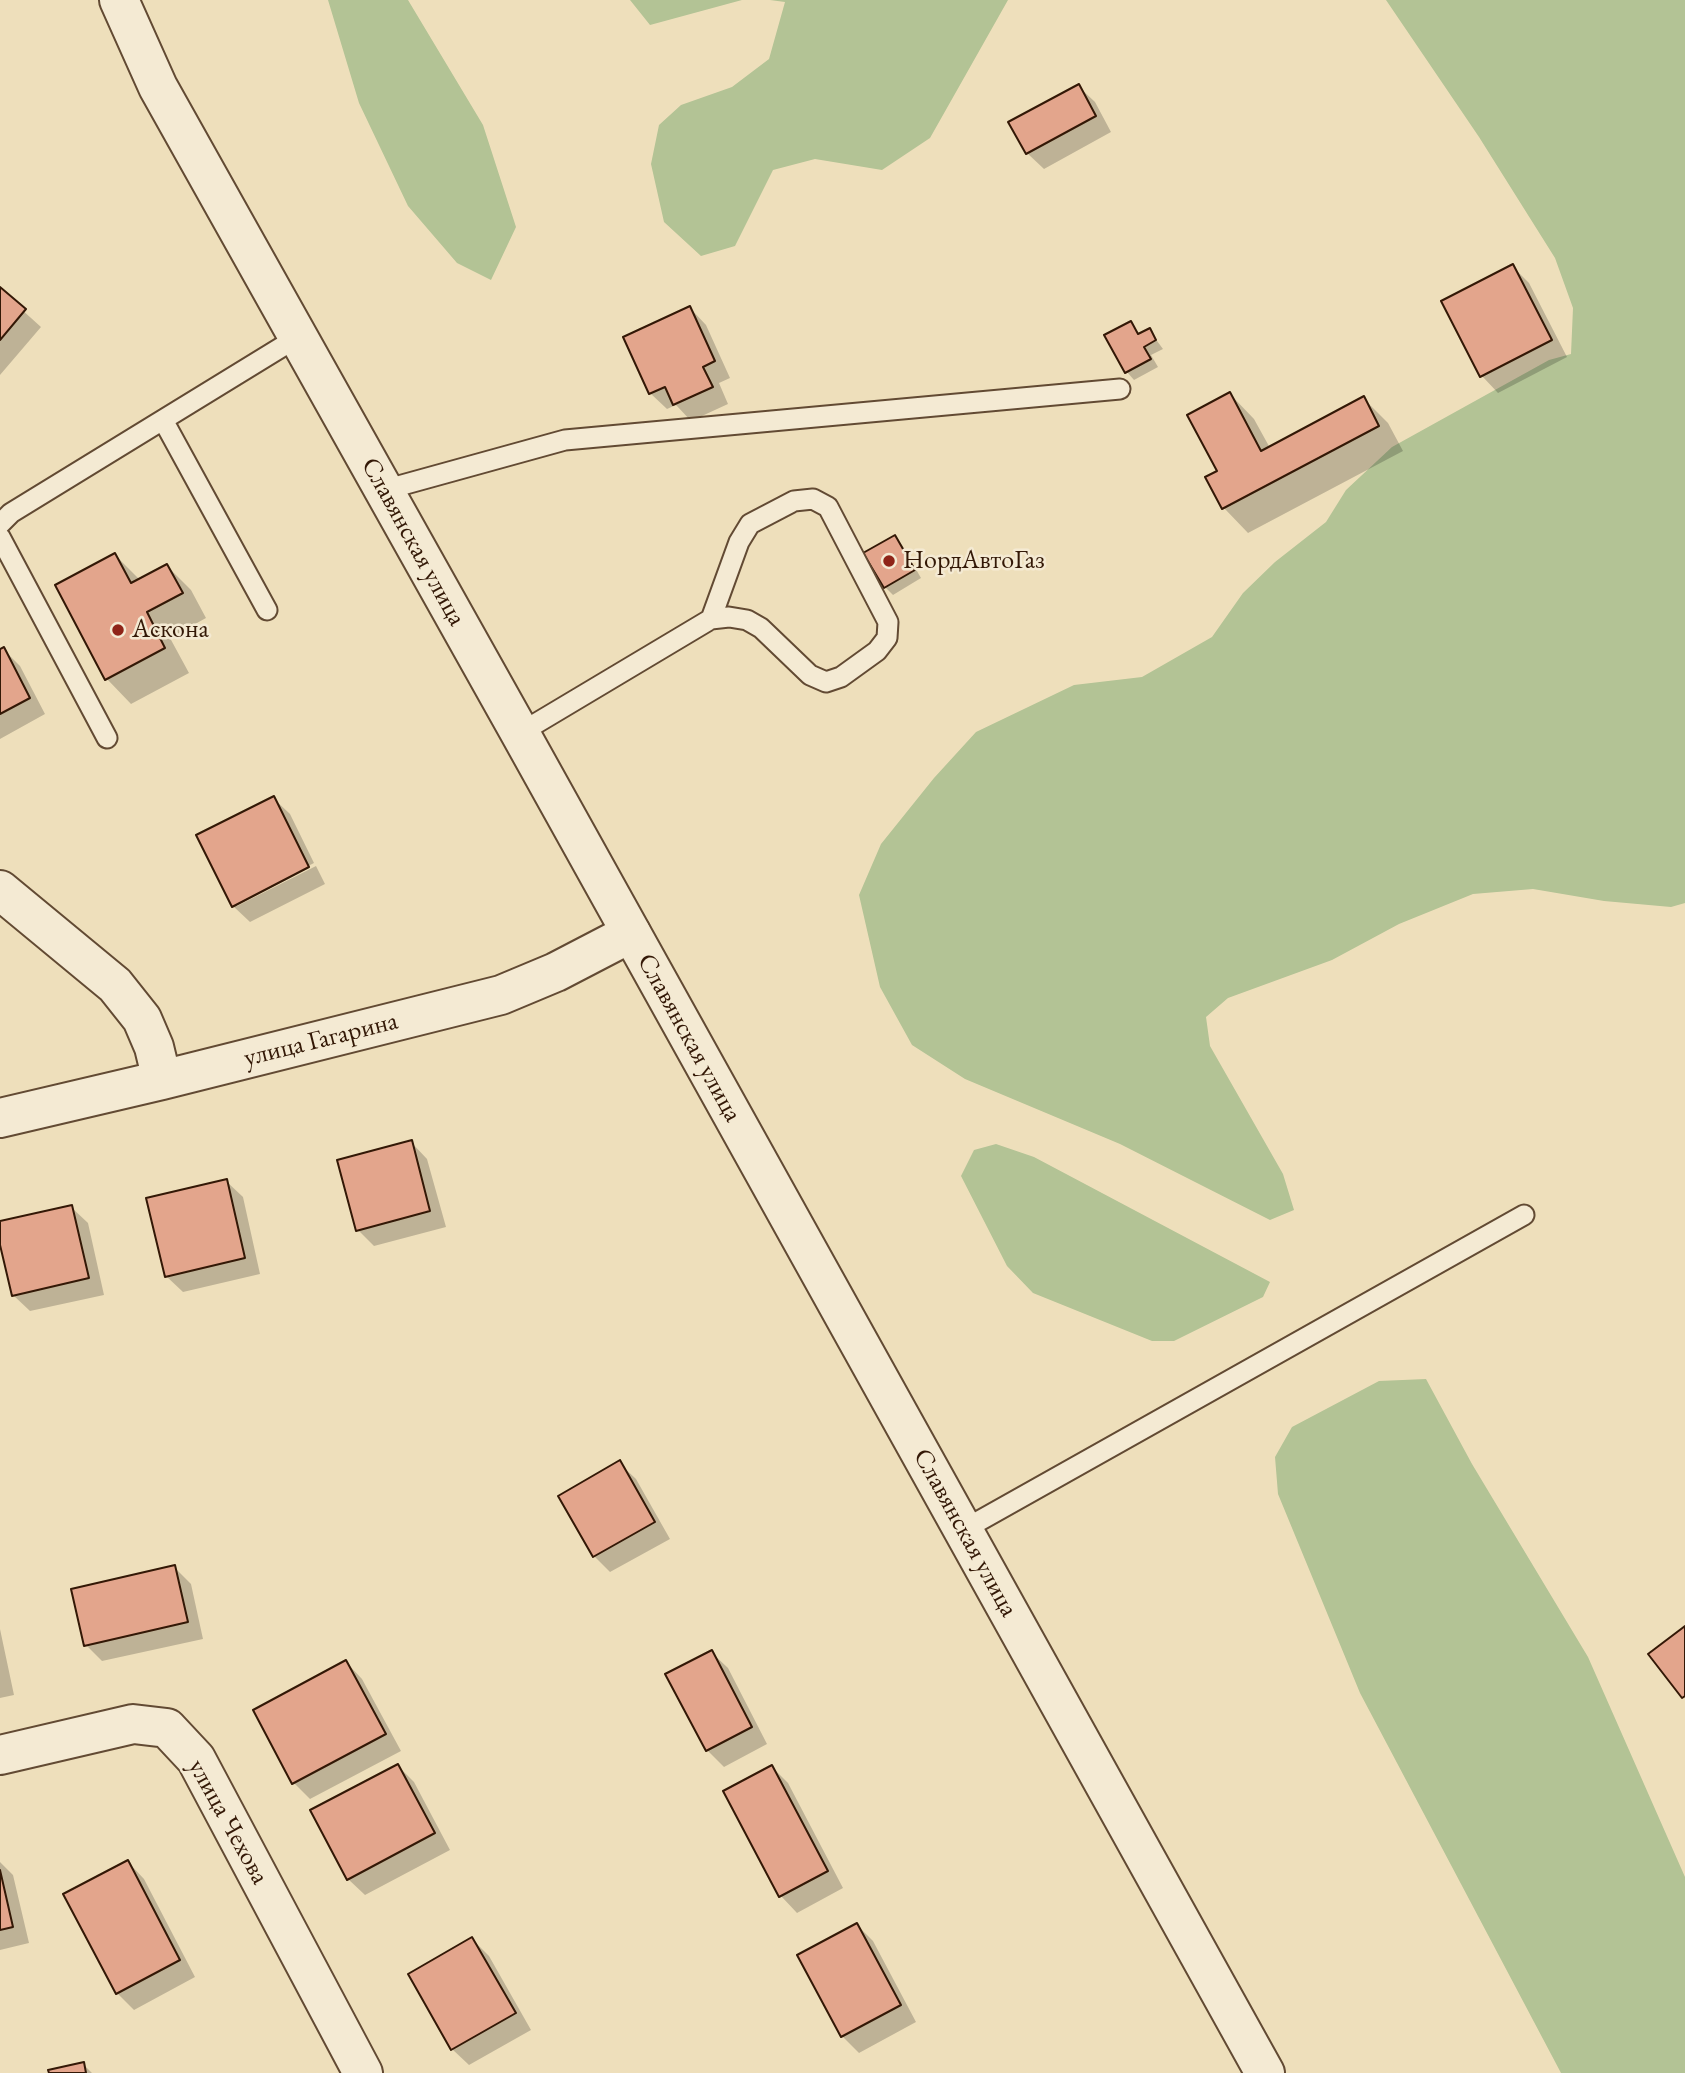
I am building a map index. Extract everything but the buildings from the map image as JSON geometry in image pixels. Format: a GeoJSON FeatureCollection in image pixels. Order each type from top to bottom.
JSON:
{"type":"FeatureCollection","features":[{"type":"Feature","properties":{"kind":"street","name":"Славянская улица"},"geometry":{"type":"LineString","coordinates":[[119,0],[158,87],[1265,2073]]}},
{"type":"Feature","properties":{"kind":"street"},"geometry":{"type":"LineString","coordinates":[[0,890],[115,985],[142,1018],[154,1047],[162,1080]]}},
{"type":"Feature","properties":{"kind":"street","name":"улица Гагарина"},"geometry":{"type":"LineString","coordinates":[[0,1118],[500,995],[556,972],[631,933]]}},
{"type":"Feature","properties":{"kind":"street","name":"улица Чехова"},"geometry":{"type":"LineString","coordinates":[[0,1755],[133,1724],[167,1728],[196,1759],[363,2073]]}},
{"type":"Feature","properties":{"kind":"lane"},"geometry":{"type":"LineString","coordinates":[[0,524],[11,513],[298,337]]}},
{"type":"Feature","properties":{"kind":"lane"},"geometry":{"type":"LineString","coordinates":[[384,490],[565,440],[1120,389]]}},
{"type":"Feature","properties":{"kind":"lane"},"geometry":{"type":"LineString","coordinates":[[163,420],[267,610]]}},
{"type":"Feature","properties":{"kind":"lane"},"geometry":{"type":"LineString","coordinates":[[520,733],[711,619],[729,617],[747,620],[761,628],[810,675],[826,682],[841,677],[877,651],[887,638],[888,622],[828,507],[813,499],[794,500],[750,524],[739,542],[711,619]]}},
{"type":"Feature","properties":{"kind":"lane"},"geometry":{"type":"LineString","coordinates":[[0,537],[107,738]]}},
{"type":"Feature","properties":{"kind":"lane"},"geometry":{"type":"LineString","coordinates":[[963,1530],[1524,1215]]}},
{"type":"Feature","properties":{"kind":"green space"},"geometry":{"type":"Polygon","coordinates":[[[328,0],[408,0],[483,125],[516,227],[491,280],[457,263],[408,206],[359,103],[328,0]]]}},
{"type":"Feature","properties":{"kind":"green space"},"geometry":{"type":"Polygon","coordinates":[[[630,0],[742,0],[650,25],[630,0]]]}},
{"type":"Feature","properties":{"kind":"green space"},"geometry":{"type":"Polygon","coordinates":[[[770,0],[1008,0],[930,138],[882,170],[815,159],[773,170],[735,246],[701,256],[664,222],[651,164],[659,125],[681,105],[732,87],[769,59],[785,2],[770,0]]]}},
{"type":"Feature","properties":{"kind":"green space"},"geometry":{"type":"Polygon","coordinates":[[[1386,0],[1685,0],[1685,903],[1671,907],[1604,901],[1533,889],[1473,894],[1399,924],[1332,960],[1228,998],[1206,1017],[1210,1046],[1283,1174],[1294,1210],[1270,1220],[1120,1144],[965,1079],[912,1045],[880,987],[859,895],[881,844],[934,778],[976,732],[1074,685],[1142,677],[1212,637],[1243,593],[1275,562],[1326,522],[1346,490],[1392,447],[1549,360],[1571,354],[1573,308],[1555,258],[1479,137],[1386,0]]]}},
{"type":"Feature","properties":{"kind":"green space"},"geometry":{"type":"Polygon","coordinates":[[[996,1144],[1034,1157],[1270,1282],[1263,1297],[1174,1341],[1152,1341],[1033,1293],[1007,1266],[961,1176],[974,1150],[996,1144]]]}},
{"type":"Feature","properties":{"kind":"green space"},"geometry":{"type":"Polygon","coordinates":[[[1426,1379],[1472,1464],[1588,1657],[1685,1877],[1685,2073],[1561,2073],[1360,1693],[1278,1494],[1275,1457],[1292,1427],[1379,1381],[1426,1379]]]}},
{"type":"Feature","properties":{"kind":"place","name":"НордАвтоГаз"},"geometry":{"type":"Point","coordinates":[889,561]}},
{"type":"Feature","properties":{"kind":"place","name":"Аскона"},"geometry":{"type":"Point","coordinates":[118,630]}}]}
